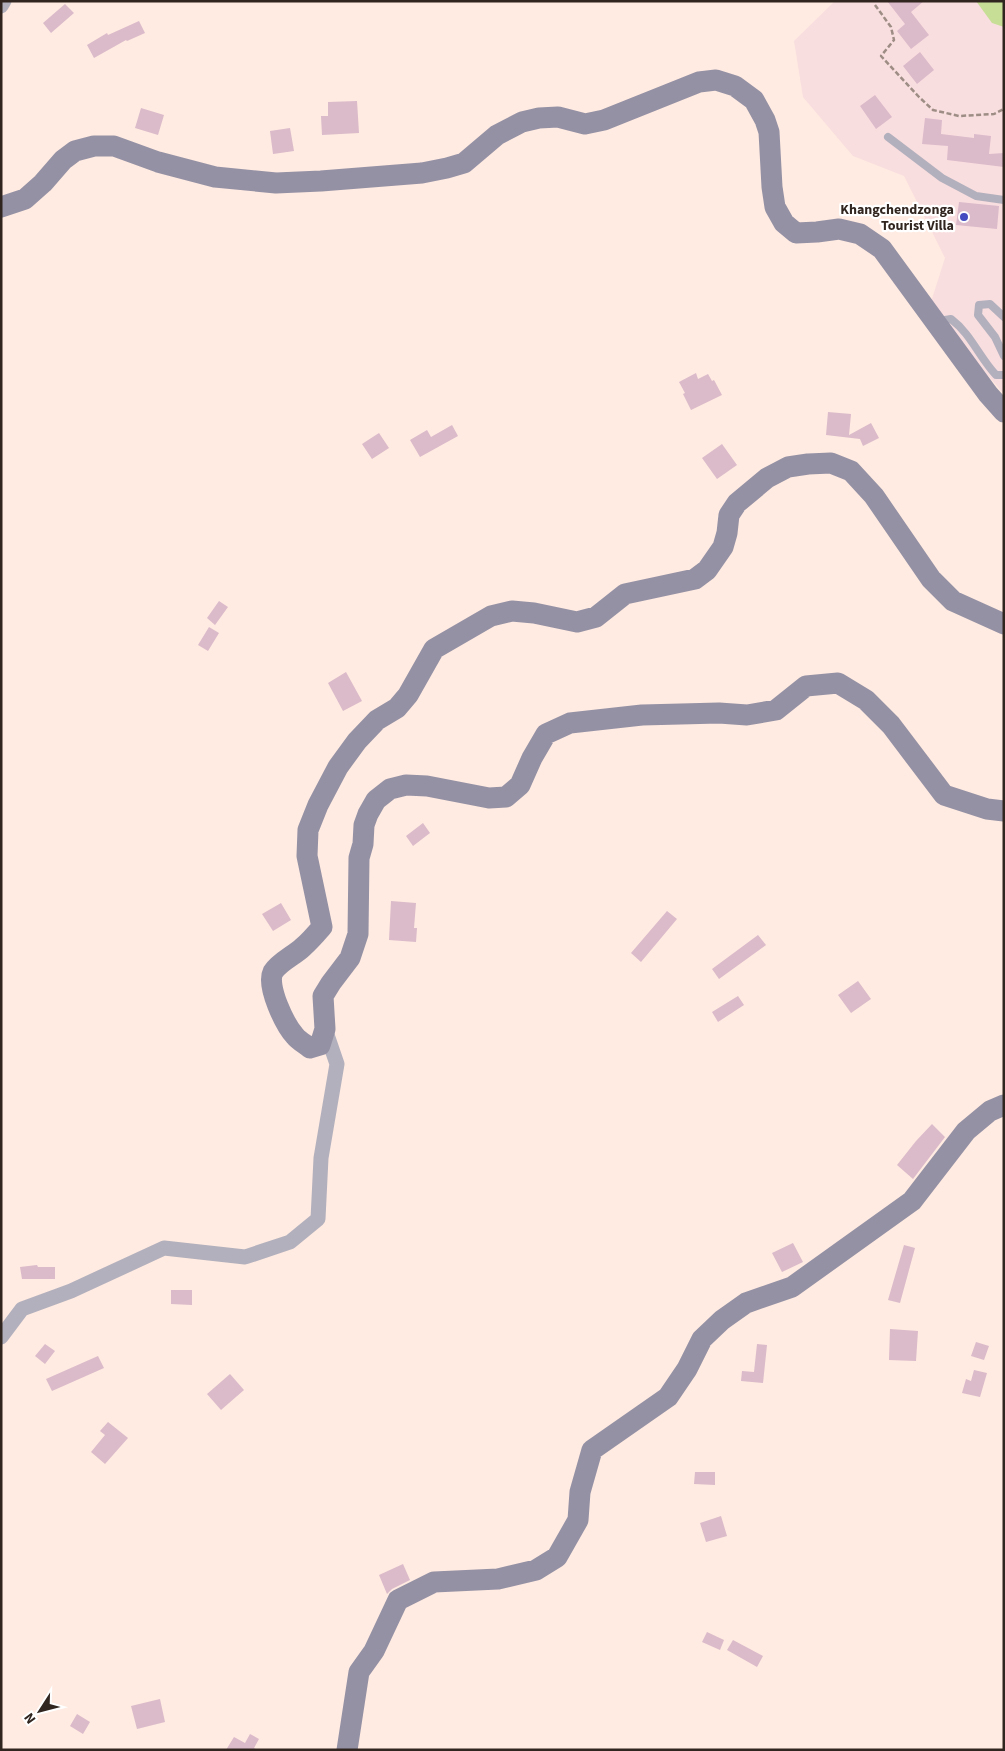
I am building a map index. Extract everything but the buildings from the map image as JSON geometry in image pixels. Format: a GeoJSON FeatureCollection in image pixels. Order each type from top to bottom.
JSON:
{"type":"FeatureCollection","features":[{"type":"Feature","properties":{"kind":"street"},"geometry":{"type":"LineString","coordinates":[[1,6],[4,1]]}},
{"type":"Feature","properties":{"kind":"street"},"geometry":{"type":"LineString","coordinates":[[1,207],[25,199],[43,183],[63,160],[75,151],[94,146],[114,146],[158,162],[215,177],[276,183],[422,173],[464,163],[497,135],[522,122],[539,118],[558,117],[585,124],[604,120],[699,82],[716,80],[735,86],[754,100],[765,120],[769,132],[775,207],[784,223],[796,233],[839,229],[860,234],[882,249],[988,394],[1004,412]]}},
{"type":"Feature","properties":{"kind":"street"},"geometry":{"type":"LineString","coordinates":[[325,1029],[320,1045],[310,1048],[303,1043],[294,1035],[285,1022],[276,1000],[272,982],[273,972],[286,959],[303,948],[322,927],[307,856],[308,830],[318,805],[338,767],[357,741],[377,720],[397,708],[408,695],[434,649],[464,631],[491,616],[512,611],[534,613],[577,622],[596,616],[625,594],[695,579],[707,570],[723,547],[729,515],[737,503],[750,490],[788,467],[831,463],[851,471],[874,496],[931,580],[953,601],[1004,624]]}},
{"type":"Feature","properties":{"kind":"street"},"geometry":{"type":"LineString","coordinates":[[1,1337],[22,1310],[71,1291],[164,1248],[245,1257],[290,1242],[318,1219],[321,1158],[337,1064],[325,1029],[324,996],[331,983],[350,958],[358,934],[359,858],[363,844],[364,825],[376,800],[390,789],[406,785],[427,786],[489,798],[506,796],[520,785],[532,758],[546,734],[570,723],[642,715],[719,713],[747,715],[776,710],[806,686],[838,683],[866,700],[891,725],[944,795],[987,809],[1004,812]]}},
{"type":"Feature","properties":{"kind":"street"},"geometry":{"type":"LineString","coordinates":[[347,1750],[359,1672],[374,1650],[398,1600],[434,1582],[498,1579],[536,1570],[557,1557],[578,1520],[580,1492],[592,1450],[668,1397],[687,1369],[702,1340],[722,1320],[746,1304],[792,1287],[912,1201],[966,1131],[990,1111],[1004,1105]]}},
{"type":"Feature","properties":{"kind":"lane"},"geometry":{"type":"LineString","coordinates":[[888,137],[950,182],[976,196],[1004,200]]}},
{"type":"Feature","properties":{"kind":"lane"},"geometry":{"type":"LineString","coordinates":[[1004,317],[990,304],[979,305],[978,315],[994,337],[1004,356]]}},
{"type":"Feature","properties":{"kind":"lane"},"geometry":{"type":"LineString","coordinates":[[935,322],[951,319],[957,323],[963,328],[990,369],[996,375],[1004,375]]}},
{"type":"Feature","properties":{"kind":"path"},"geometry":{"type":"LineString","coordinates":[[876,5],[890,27],[894,40],[881,56],[919,97],[934,110],[959,116],[994,114],[1004,109]]}},
{"type":"Feature","properties":{"kind":"shaded area","name":"Khangchendzonga Tourist Villa"},"geometry":{"type":"Polygon","coordinates":[[[835,1],[1004,1],[1004,394],[951,333],[931,302],[945,258],[904,176],[853,156],[803,97],[794,41],[835,1]]]}},
{"type":"Feature","properties":{"kind":"green space"},"geometry":{"type":"Polygon","coordinates":[[[976,1],[1004,1],[1004,27],[992,23],[976,1]]]}},
{"type":"Feature","properties":{"kind":"place","name":"Khangchendzonga Tourist Villa"},"geometry":{"type":"Point","coordinates":[964,217]}}]}
